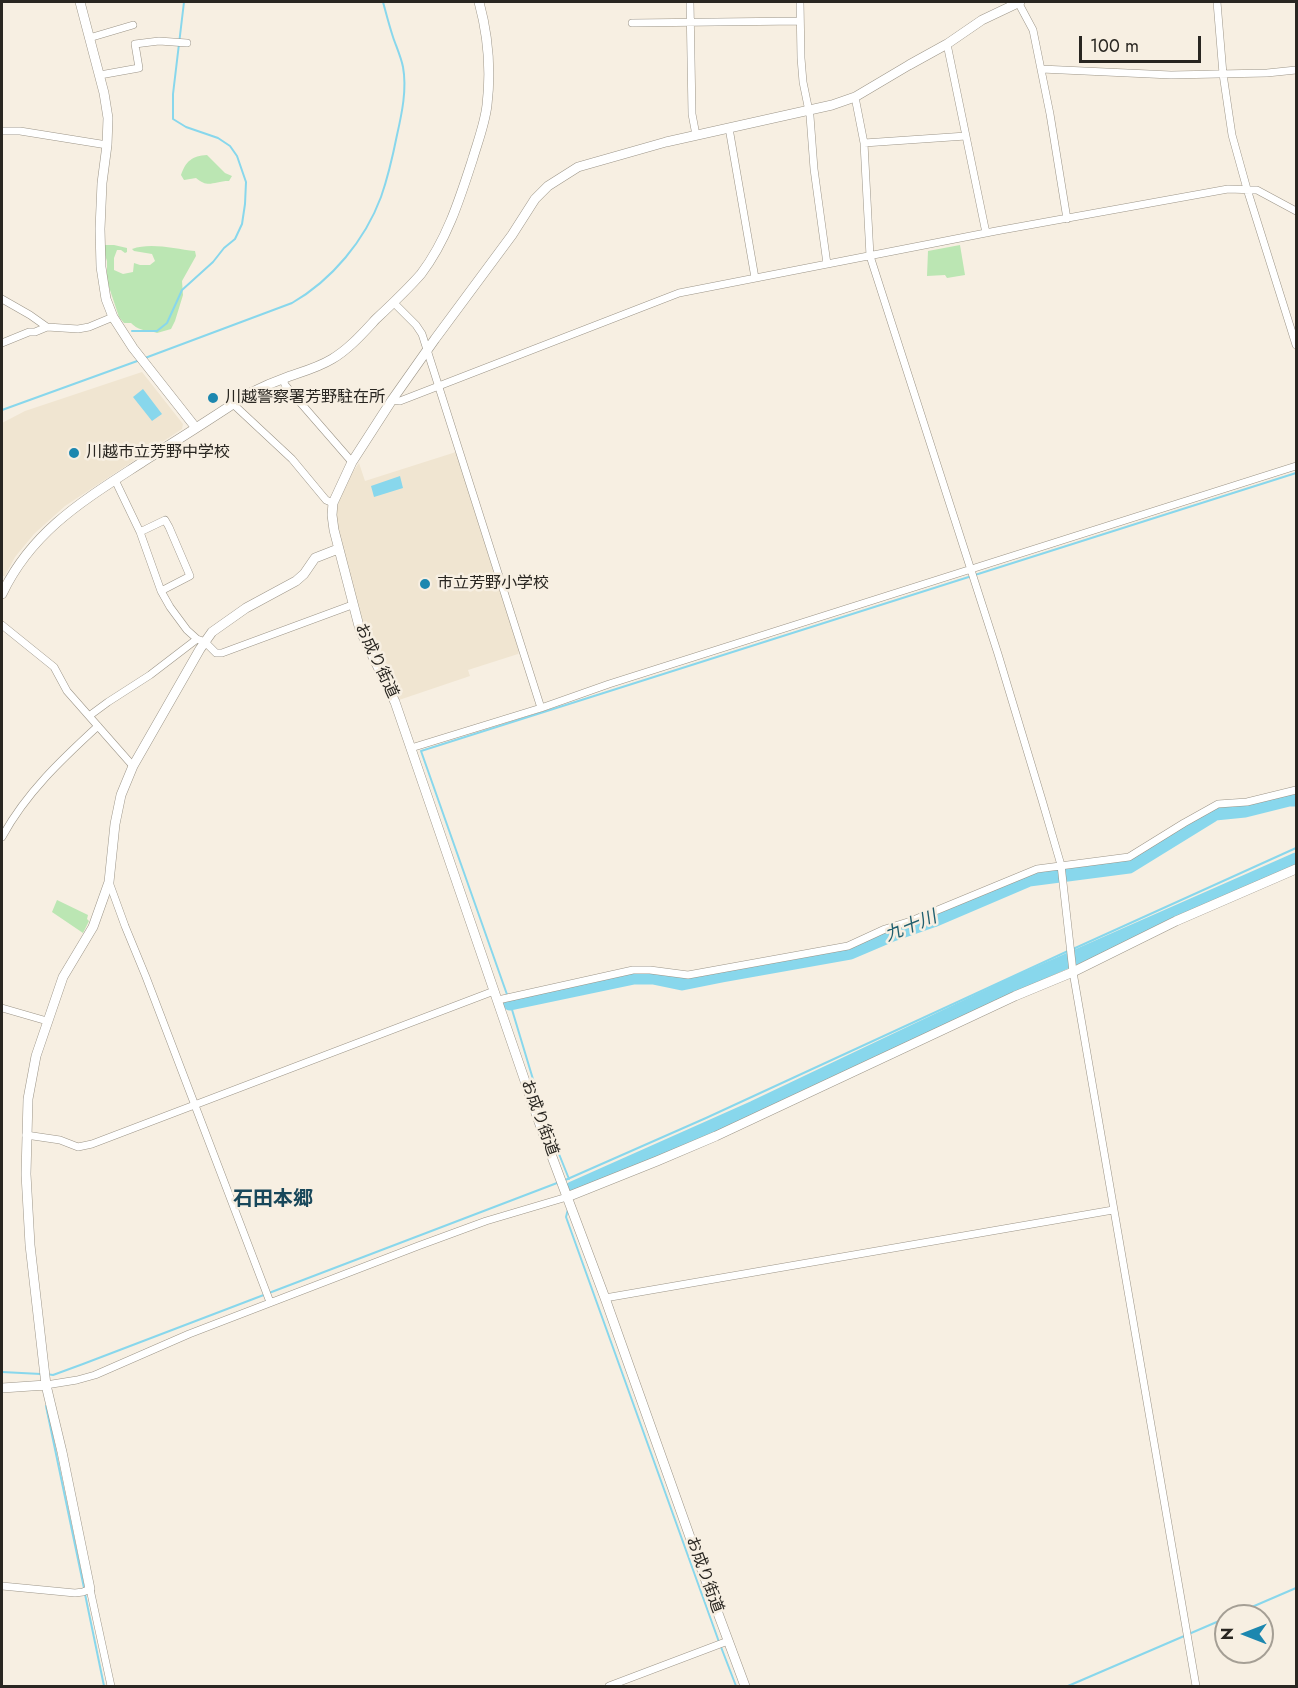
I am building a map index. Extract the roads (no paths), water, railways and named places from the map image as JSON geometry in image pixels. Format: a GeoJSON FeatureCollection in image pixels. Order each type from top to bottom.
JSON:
{"type":"FeatureCollection","features":[{"type":"Feature","properties":{"kind":"street"},"geometry":{"type":"LineString","coordinates":[[80,2],[100,75],[108,118],[102,188],[101,267],[104,292],[113,317],[147,366],[196,428]]}},
{"type":"Feature","properties":{"kind":"street"},"geometry":{"type":"LineString","coordinates":[[2,589],[16,567],[48,529],[65,514],[248,394],[333,359],[394,303],[421,273],[444,235],[461,196],[487,106],[488,55],[485,25],[479,2]]}},
{"type":"Feature","properties":{"kind":"street"},"geometry":{"type":"LineString","coordinates":[[690,2],[692,114],[696,135]]}},
{"type":"Feature","properties":{"kind":"street"},"geometry":{"type":"LineString","coordinates":[[800,2],[801,58],[827,264]]}},
{"type":"Feature","properties":{"kind":"street"},"geometry":{"type":"LineString","coordinates":[[233,404],[292,459],[326,500],[333,503],[352,462],[392,400],[512,235],[535,199],[548,186],[578,167],[696,135],[855,98],[947,44],[981,21],[1019,2],[1033,30],[1067,219]]}},
{"type":"Feature","properties":{"kind":"street"},"geometry":{"type":"LineString","coordinates":[[1217,2],[1223,74],[1232,135],[1296,345]]}},
{"type":"Feature","properties":{"kind":"street"},"geometry":{"type":"LineString","coordinates":[[632,23],[800,21]]}},
{"type":"Feature","properties":{"kind":"street"},"geometry":{"type":"LineString","coordinates":[[89,38],[133,25]]}},
{"type":"Feature","properties":{"kind":"street"},"geometry":{"type":"LineString","coordinates":[[100,75],[139,68],[135,44],[159,41],[187,43]]}},
{"type":"Feature","properties":{"kind":"street"},"geometry":{"type":"LineString","coordinates":[[947,44],[987,233]]}},
{"type":"Feature","properties":{"kind":"street"},"geometry":{"type":"LineString","coordinates":[[1041,69],[1171,75],[1267,74],[1296,70]]}},
{"type":"Feature","properties":{"kind":"street"},"geometry":{"type":"LineString","coordinates":[[855,98],[864,143],[870,256],[971,570],[1061,866],[1074,972],[1113,1210],[1196,1686]]}},
{"type":"Feature","properties":{"kind":"street"},"geometry":{"type":"LineString","coordinates":[[729,128],[755,278]]}},
{"type":"Feature","properties":{"kind":"street"},"geometry":{"type":"LineString","coordinates":[[2,131],[20,131],[107,145]]}},
{"type":"Feature","properties":{"kind":"street"},"geometry":{"type":"LineString","coordinates":[[864,143],[966,136]]}},
{"type":"Feature","properties":{"kind":"street"},"geometry":{"type":"LineString","coordinates":[[392,400],[400,401],[439,387],[668,296],[987,233],[1228,189],[1257,190],[1296,211]]}},
{"type":"Feature","properties":{"kind":"street"},"geometry":{"type":"LineString","coordinates":[[2,299],[47,327]]}},
{"type":"Feature","properties":{"kind":"street"},"geometry":{"type":"LineString","coordinates":[[394,303],[422,334],[541,708]]}},
{"type":"Feature","properties":{"kind":"street"},"geometry":{"type":"LineString","coordinates":[[2,343],[47,327],[78,329],[113,317]]}},
{"type":"Feature","properties":{"kind":"street"},"geometry":{"type":"LineString","coordinates":[[283,379],[285,385],[352,462]]}},
{"type":"Feature","properties":{"kind":"street"},"geometry":{"type":"LineString","coordinates":[[411,748],[1296,466]]}},
{"type":"Feature","properties":{"kind":"street"},"geometry":{"type":"LineString","coordinates":[[115,480],[140,532],[161,591],[170,607],[187,630],[216,653],[222,653],[352,605]]}},
{"type":"Feature","properties":{"kind":"street","name":"お成り街道"},"geometry":{"type":"LineString","coordinates":[[333,503],[332,514],[338,549],[360,630],[395,702],[539,1122],[605,1298],[726,1642],[745,1686]]}},
{"type":"Feature","properties":{"kind":"street"},"geometry":{"type":"LineString","coordinates":[[140,532],[165,520],[190,576],[161,591]]}},
{"type":"Feature","properties":{"kind":"street"},"geometry":{"type":"LineString","coordinates":[[89,716],[246,608],[296,581],[315,558],[338,549]]}},
{"type":"Feature","properties":{"kind":"street"},"geometry":{"type":"LineString","coordinates":[[2,625],[54,667],[67,691],[133,766]]}},
{"type":"Feature","properties":{"kind":"street"},"geometry":{"type":"LineString","coordinates":[[111,1686],[46,1385],[30,1245],[26,1174],[29,1090],[36,1056],[63,977],[93,927],[109,882],[115,824],[121,795],[133,766],[201,640]]}},
{"type":"Feature","properties":{"kind":"street"},"geometry":{"type":"LineString","coordinates":[[2,837],[13,816],[44,777],[98,726]]}},
{"type":"Feature","properties":{"kind":"street"},"geometry":{"type":"LineString","coordinates":[[26,1135],[60,1140],[78,1148],[92,1144],[496,995],[633,970],[688,975],[848,946],[1037,869],[1130,858],[1218,804],[1247,802],[1296,790]]}},
{"type":"Feature","properties":{"kind":"street"},"geometry":{"type":"LineString","coordinates":[[2,1388],[46,1385],[95,1375],[270,1302],[486,1221],[567,1197],[657,1161],[716,1136],[1015,996],[1074,972],[1176,921],[1296,869]]}},
{"type":"Feature","properties":{"kind":"street"},"geometry":{"type":"LineString","coordinates":[[109,882],[270,1302]]}},
{"type":"Feature","properties":{"kind":"street"},"geometry":{"type":"LineString","coordinates":[[2,1008],[47,1021]]}},
{"type":"Feature","properties":{"kind":"street"},"geometry":{"type":"LineString","coordinates":[[605,1298],[1113,1210]]}},
{"type":"Feature","properties":{"kind":"street"},"geometry":{"type":"LineString","coordinates":[[2,1586],[75,1593],[90,1589]]}},
{"type":"Feature","properties":{"kind":"street"},"geometry":{"type":"LineString","coordinates":[[609,1686],[726,1642]]}},
{"type":"Feature","properties":{"kind":"water"},"geometry":{"type":"Polygon","coordinates":[[[143,389],[162,414],[152,421],[133,397],[143,389]]]}},
{"type":"Feature","properties":{"kind":"water"},"geometry":{"type":"Polygon","coordinates":[[[400,476],[403,488],[374,497],[371,486],[400,476]]]}},
{"type":"Feature","properties":{"kind":"waterway"},"geometry":{"type":"LineString","coordinates":[[132,331],[157,331],[167,323],[182,290],[235,239],[242,224],[246,182],[237,156],[230,146],[218,138],[186,127],[173,119],[173,94],[184,2]]}},
{"type":"Feature","properties":{"kind":"waterway"},"geometry":{"type":"LineString","coordinates":[[145,358],[292,303],[321,283],[346,258],[366,228],[384,189],[401,118],[403,67],[383,2]]}},
{"type":"Feature","properties":{"kind":"waterway"},"geometry":{"type":"LineString","coordinates":[[2,410],[140,360]]}},
{"type":"Feature","properties":{"kind":"waterway"},"geometry":{"type":"LineString","coordinates":[[569,1179],[545,1119],[510,1003],[421,751],[1296,473]]}},
{"type":"Feature","properties":{"kind":"waterway","name":"九十川"},"geometry":{"type":"LineString","coordinates":[[510,1003],[634,977],[653,977],[682,983],[850,952],[1029,879],[1129,866],[1215,813],[1245,810],[1296,799]]}},
{"type":"Feature","properties":{"kind":"waterway"},"geometry":{"type":"LineString","coordinates":[[1073,949],[1296,848]]}},
{"type":"Feature","properties":{"kind":"waterway"},"geometry":{"type":"LineString","coordinates":[[572,1189],[754,1108],[1017,983],[1296,860]]}},
{"type":"Feature","properties":{"kind":"waterway"},"geometry":{"type":"LineString","coordinates":[[563,1181],[706,1118],[1068,951]]}},
{"type":"Feature","properties":{"kind":"waterway"},"geometry":{"type":"LineString","coordinates":[[46,1374],[53,1375],[83,1364],[557,1183]]}},
{"type":"Feature","properties":{"kind":"waterway"},"geometry":{"type":"LineString","coordinates":[[568,1209],[566,1217],[719,1642]]}},
{"type":"Feature","properties":{"kind":"waterway"},"geometry":{"type":"LineString","coordinates":[[2,1372],[41,1374]]}},
{"type":"Feature","properties":{"kind":"waterway"},"geometry":{"type":"LineString","coordinates":[[46,1406],[84,1588]]}},
{"type":"Feature","properties":{"kind":"waterway"},"geometry":{"type":"LineString","coordinates":[[1259,1604],[1296,1588]]}},
{"type":"Feature","properties":{"kind":"waterway"},"geometry":{"type":"LineString","coordinates":[[85,1594],[104,1686]]}},
{"type":"Feature","properties":{"kind":"waterway"},"geometry":{"type":"LineString","coordinates":[[1068,1686],[1214,1623]]}},
{"type":"Feature","properties":{"kind":"waterway"},"geometry":{"type":"LineString","coordinates":[[721,1647],[736,1686]]}},
{"type":"Feature","properties":{"kind":"place","name":"川越警察署芳野駐在所"},"geometry":{"type":"Point","coordinates":[213,398]}},
{"type":"Feature","properties":{"kind":"place","name":"川越市立芳野中学校"},"geometry":{"type":"Point","coordinates":[74,453]}},
{"type":"Feature","properties":{"kind":"place","name":"市立芳野小学校"},"geometry":{"type":"Point","coordinates":[425,584]}},
{"type":"Feature","properties":{"kind":"district","name":"石田本郷"},"geometry":{"type":"Point","coordinates":[273,1200]}}]}
